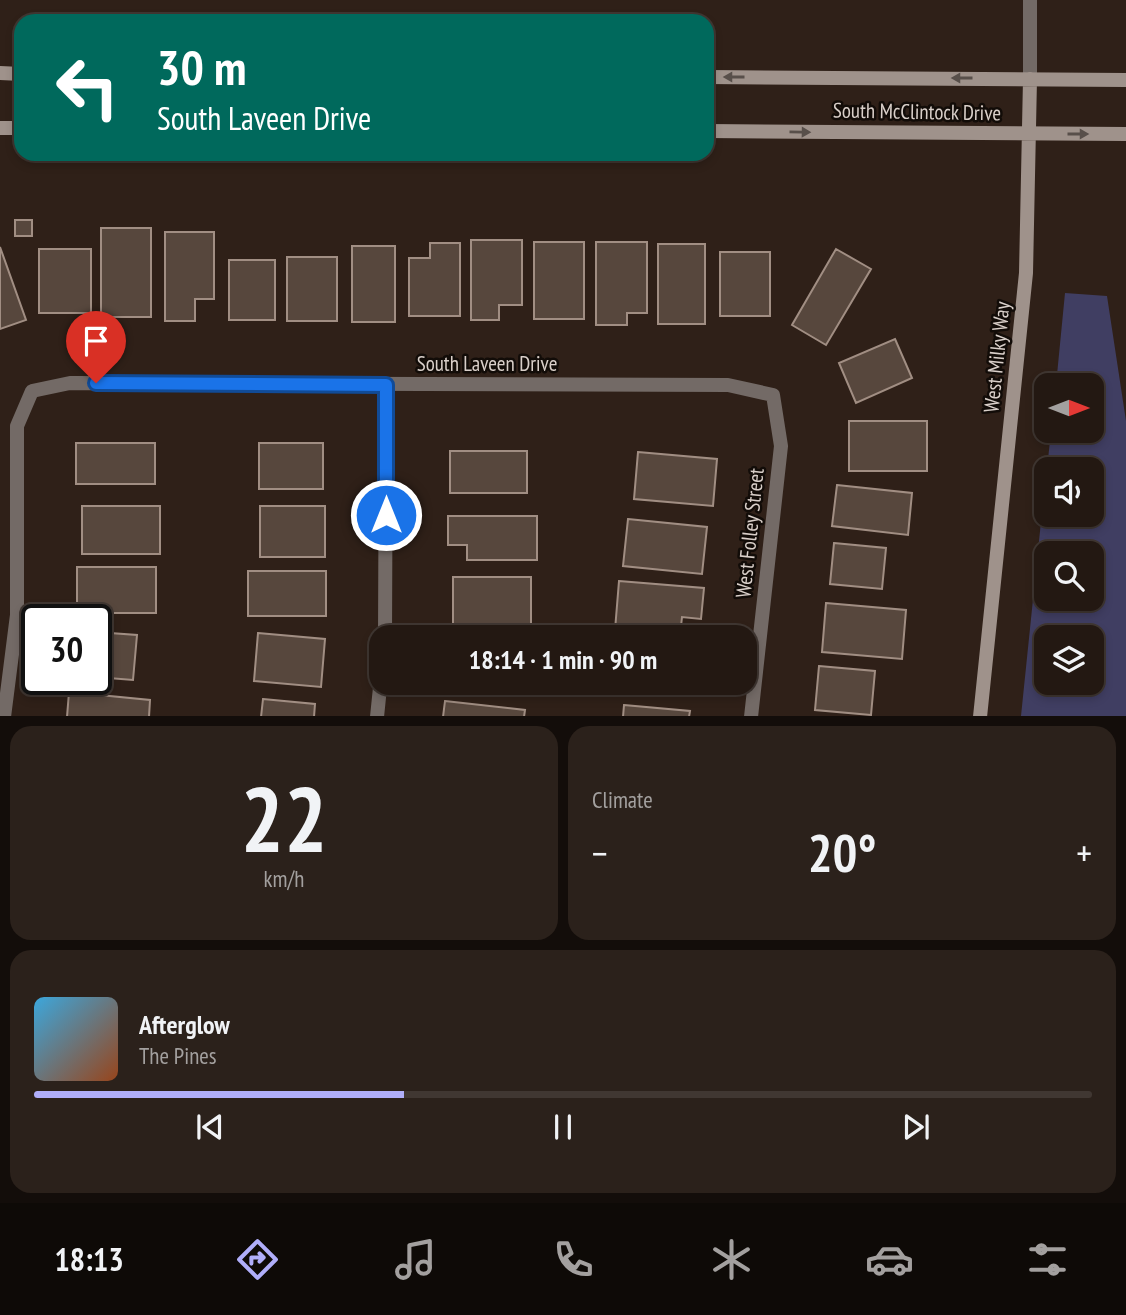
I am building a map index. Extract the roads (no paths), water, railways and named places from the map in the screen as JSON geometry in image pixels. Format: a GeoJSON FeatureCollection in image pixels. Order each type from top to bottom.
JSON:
{"type":"FeatureCollection","features":[{"type":"Feature","properties":{"kind":"main road","name":"South McClintock Drive"},"geometry":{"type":"LineString","coordinates":[[714,77],[1126,79]]}},
{"type":"Feature","properties":{"kind":"main road","name":"West Milky Way"},"geometry":{"type":"LineString","coordinates":[[980,716],[1026,272],[1030,79]]}},
{"type":"Feature","properties":{"kind":"main road","name":"South McClintock Drive"},"geometry":{"type":"LineString","coordinates":[[714,131],[1126,134]]}},
{"type":"Feature","properties":{"kind":"street","name":"West Milky Way"},"geometry":{"type":"LineString","coordinates":[[1030,0],[1030,79]]}},
{"type":"Feature","properties":{"kind":"street","name":"South Laveen Drive"},"geometry":{"type":"LineString","coordinates":[[4,716],[17,615],[17,426],[32,391],[70,383],[728,385],[773,395]]}},
{"type":"Feature","properties":{"kind":"street"},"geometry":{"type":"LineString","coordinates":[[385,625],[386,385]]}},
{"type":"Feature","properties":{"kind":"street","name":"West Folley Street"},"geometry":{"type":"LineString","coordinates":[[751,716],[781,446],[773,395]]}},
{"type":"Feature","properties":{"kind":"street"},"geometry":{"type":"LineString","coordinates":[[377,716],[379,695]]}}]}
